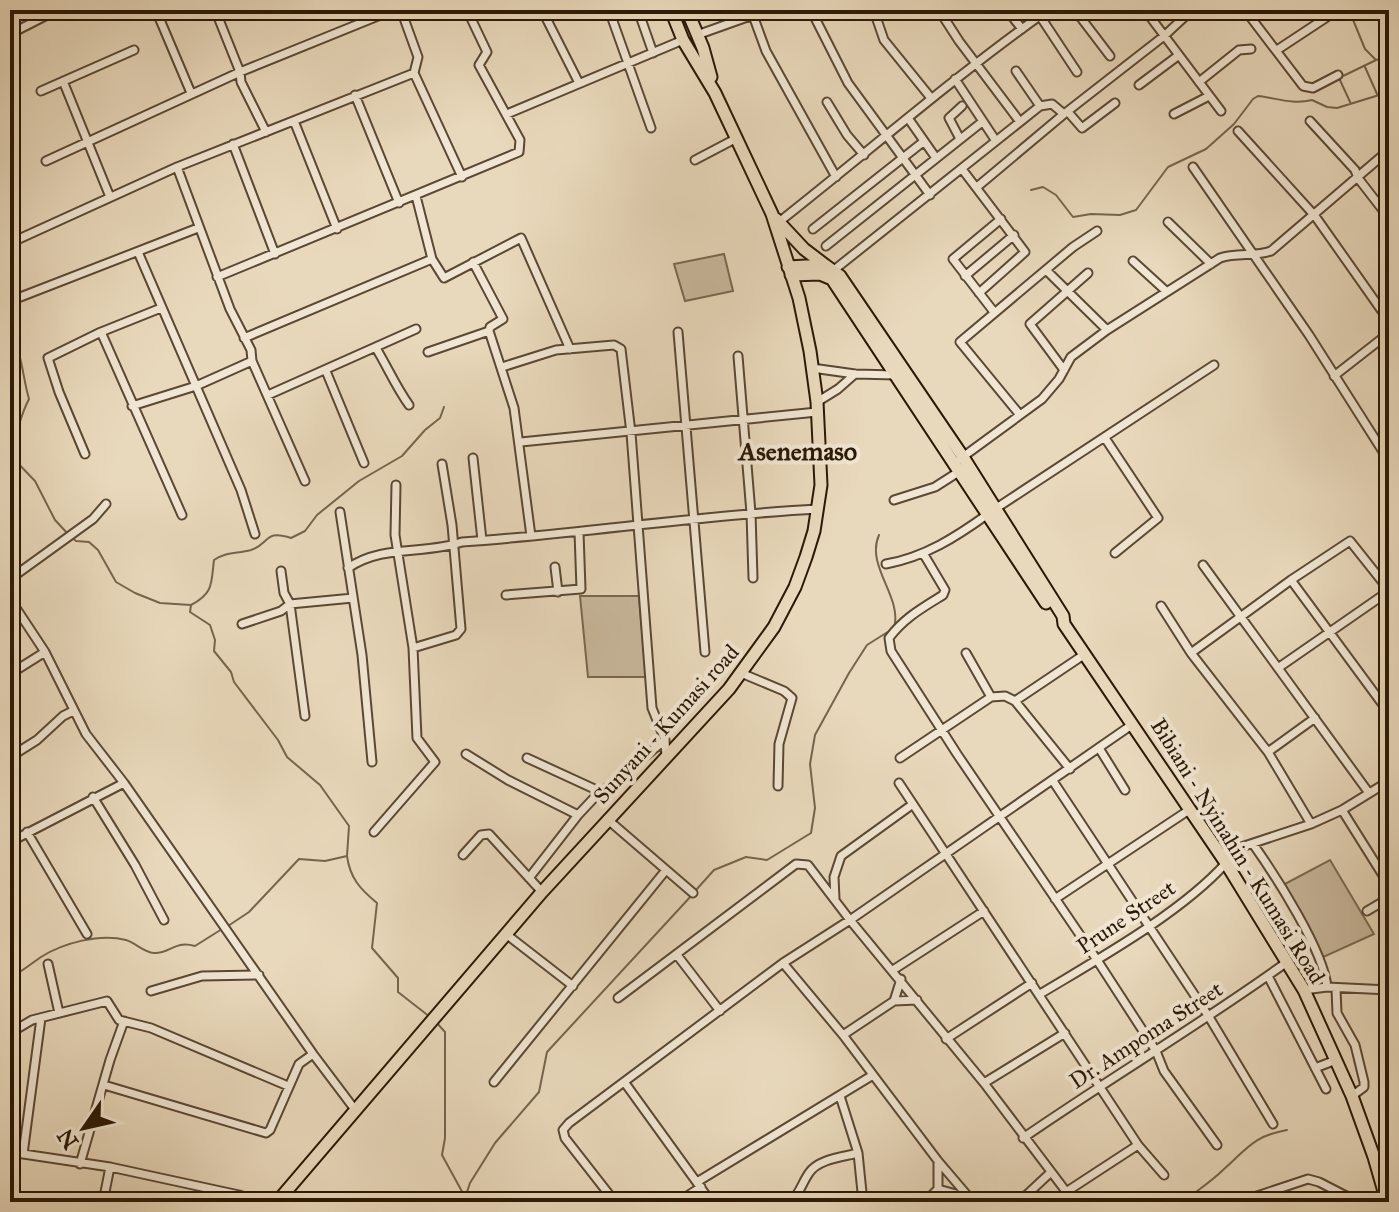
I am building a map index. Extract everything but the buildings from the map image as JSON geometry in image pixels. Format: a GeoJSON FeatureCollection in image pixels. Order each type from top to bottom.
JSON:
{"type":"FeatureCollection","features":[{"type":"Feature","properties":{"kind":"main road"},"geometry":{"type":"LineString","coordinates":[[671,10],[683,40],[715,93]]}},
{"type":"Feature","properties":{"kind":"main road"},"geometry":{"type":"LineString","coordinates":[[687,10],[715,93]]}},
{"type":"Feature","properties":{"kind":"main road","name":"Sunyani - Kumasi road"},"geometry":{"type":"LineString","coordinates":[[356,1111],[542,892],[741,673],[774,627],[795,587],[814,531],[821,485],[812,368],[797,292],[775,218],[715,93]]}},
{"type":"Feature","properties":{"kind":"main road","name":"Bibiani - Nyinahin - Kumasi Road"},"geometry":{"type":"LineString","coordinates":[[775,218],[804,249],[830,268],[1063,616],[1064,624],[1133,724],[1287,962],[1304,990],[1352,1096],[1386,1201]]}},
{"type":"Feature","properties":{"kind":"main road"},"geometry":{"type":"LineString","coordinates":[[790,271],[830,268]]}},
{"type":"Feature","properties":{"kind":"main road"},"geometry":{"type":"LineString","coordinates":[[790,271],[811,274],[797,292]]}},
{"type":"Feature","properties":{"kind":"main road","name":"Bibiani - Nyinahin - Kumasi Road"},"geometry":{"type":"LineString","coordinates":[[811,274],[823,274],[832,279],[959,463]]}},
{"type":"Feature","properties":{"kind":"main road"},"geometry":{"type":"LineString","coordinates":[[277,1202],[356,1111]]}},
{"type":"Feature","properties":{"kind":"street"},"geometry":{"type":"LineString","coordinates":[[46,161],[191,93],[393,10]]}},
{"type":"Feature","properties":{"kind":"street"},"geometry":{"type":"LineString","coordinates":[[401,10],[418,57],[414,73],[462,177]]}},
{"type":"Feature","properties":{"kind":"street"},"geometry":{"type":"LineString","coordinates":[[217,277],[519,152],[520,140],[479,65],[487,52],[467,10]]}},
{"type":"Feature","properties":{"kind":"street"},"geometry":{"type":"LineString","coordinates":[[542,10],[579,83]]}},
{"type":"Feature","properties":{"kind":"street"},"geometry":{"type":"LineString","coordinates":[[609,10],[651,128]]}},
{"type":"Feature","properties":{"kind":"street"},"geometry":{"type":"LineString","coordinates":[[638,10],[653,53]]}},
{"type":"Feature","properties":{"kind":"street"},"geometry":{"type":"LineString","coordinates":[[697,35],[767,10]]}},
{"type":"Feature","properties":{"kind":"street"},"geometry":{"type":"LineString","coordinates":[[811,10],[841,73],[930,195]]}},
{"type":"Feature","properties":{"kind":"street"},"geometry":{"type":"LineString","coordinates":[[857,10],[865,14],[876,11],[884,40],[931,98]]}},
{"type":"Feature","properties":{"kind":"street"},"geometry":{"type":"LineString","coordinates":[[939,10],[1020,122]]}},
{"type":"Feature","properties":{"kind":"street"},"geometry":{"type":"LineString","coordinates":[[1007,10],[1022,29]]}},
{"type":"Feature","properties":{"kind":"street"},"geometry":{"type":"LineString","coordinates":[[1075,10],[1110,56]]}},
{"type":"Feature","properties":{"kind":"street"},"geometry":{"type":"LineString","coordinates":[[1145,10],[1221,111]]}},
{"type":"Feature","properties":{"kind":"street"},"geometry":{"type":"LineString","coordinates":[[977,187],[1192,10]]}},
{"type":"Feature","properties":{"kind":"street"},"geometry":{"type":"LineString","coordinates":[[1245,10],[1300,82],[1308,88],[1338,75]]}},
{"type":"Feature","properties":{"kind":"street"},"geometry":{"type":"LineString","coordinates":[[11,32],[54,11]]}},
{"type":"Feature","properties":{"kind":"street"},"geometry":{"type":"LineString","coordinates":[[775,218],[836,177],[931,98],[1043,12],[1077,72]]}},
{"type":"Feature","properties":{"kind":"street"},"geometry":{"type":"LineString","coordinates":[[752,13],[766,51],[836,177]]}},
{"type":"Feature","properties":{"kind":"street"},"geometry":{"type":"LineString","coordinates":[[158,15],[191,93]]}},
{"type":"Feature","properties":{"kind":"street"},"geometry":{"type":"LineString","coordinates":[[218,17],[241,82],[266,132]]}},
{"type":"Feature","properties":{"kind":"street"},"geometry":{"type":"LineString","coordinates":[[1277,50],[1327,17]]}},
{"type":"Feature","properties":{"kind":"street"},"geometry":{"type":"LineString","coordinates":[[507,114],[683,40]]}},
{"type":"Feature","properties":{"kind":"street"},"geometry":{"type":"LineString","coordinates":[[1199,82],[1239,50],[1251,49]]}},
{"type":"Feature","properties":{"kind":"street"},"geometry":{"type":"LineString","coordinates":[[41,91],[134,50]]}},
{"type":"Feature","properties":{"kind":"street"},"geometry":{"type":"LineString","coordinates":[[1139,85],[1179,55]]}},
{"type":"Feature","properties":{"kind":"street"},"geometry":{"type":"LineString","coordinates":[[1016,71],[1040,106]]}},
{"type":"Feature","properties":{"kind":"street"},"geometry":{"type":"LineString","coordinates":[[10,243],[177,167],[414,73]]}},
{"type":"Feature","properties":{"kind":"street"},"geometry":{"type":"LineString","coordinates":[[955,79],[996,141]]}},
{"type":"Feature","properties":{"kind":"street"},"geometry":{"type":"LineString","coordinates":[[63,81],[110,197]]}},
{"type":"Feature","properties":{"kind":"street"},"geometry":{"type":"LineString","coordinates":[[355,95],[399,203]]}},
{"type":"Feature","properties":{"kind":"street"},"geometry":{"type":"LineString","coordinates":[[1174,114],[1209,96]]}},
{"type":"Feature","properties":{"kind":"street"},"geometry":{"type":"LineString","coordinates":[[827,102],[847,135],[864,155]]}},
{"type":"Feature","properties":{"kind":"street"},"geometry":{"type":"LineString","coordinates":[[830,268],[930,195],[1040,106],[1052,104],[1082,128],[1115,103]]}},
{"type":"Feature","properties":{"kind":"street"},"geometry":{"type":"LineString","coordinates":[[960,139],[949,118],[962,106]]}},
{"type":"Feature","properties":{"kind":"street"},"geometry":{"type":"LineString","coordinates":[[908,118],[936,158]]}},
{"type":"Feature","properties":{"kind":"street"},"geometry":{"type":"LineString","coordinates":[[294,121],[337,229]]}},
{"type":"Feature","properties":{"kind":"street"},"geometry":{"type":"LineString","coordinates":[[1310,121],[1355,170],[1389,218]]}},
{"type":"Feature","properties":{"kind":"street"},"geometry":{"type":"LineString","coordinates":[[826,246],[982,122]]}},
{"type":"Feature","properties":{"kind":"street"},"geometry":{"type":"LineString","coordinates":[[1238,131],[1315,216],[1389,321]]}},
{"type":"Feature","properties":{"kind":"street"},"geometry":{"type":"LineString","coordinates":[[695,160],[735,139]]}},
{"type":"Feature","properties":{"kind":"street"},"geometry":{"type":"LineString","coordinates":[[813,229],[923,142]]}},
{"type":"Feature","properties":{"kind":"street"},"geometry":{"type":"LineString","coordinates":[[233,144],[275,254]]}},
{"type":"Feature","properties":{"kind":"street"},"geometry":{"type":"LineString","coordinates":[[894,500],[935,487],[959,463],[1042,399],[1071,357],[1107,330],[1231,254],[1271,251],[1389,150]]}},
{"type":"Feature","properties":{"kind":"street"},"geometry":{"type":"LineString","coordinates":[[177,167],[217,277],[305,481]]}},
{"type":"Feature","properties":{"kind":"street"},"geometry":{"type":"LineString","coordinates":[[1193,167],[1255,254],[1389,461]]}},
{"type":"Feature","properties":{"kind":"street"},"geometry":{"type":"LineString","coordinates":[[962,169],[1025,253],[979,293]]}},
{"type":"Feature","properties":{"kind":"street"},"geometry":{"type":"LineString","coordinates":[[416,196],[432,259],[444,278],[521,238],[570,349]]}},
{"type":"Feature","properties":{"kind":"street"},"geometry":{"type":"LineString","coordinates":[[994,312],[953,259],[1001,219]]}},
{"type":"Feature","properties":{"kind":"street"},"geometry":{"type":"LineString","coordinates":[[1168,222],[1211,264]]}},
{"type":"Feature","properties":{"kind":"street"},"geometry":{"type":"LineString","coordinates":[[10,301],[198,228]]}},
{"type":"Feature","properties":{"kind":"street"},"geometry":{"type":"LineString","coordinates":[[1020,415],[960,342],[1097,231]]}},
{"type":"Feature","properties":{"kind":"street"},"geometry":{"type":"LineString","coordinates":[[965,276],[1014,235]]}},
{"type":"Feature","properties":{"kind":"street"},"geometry":{"type":"LineString","coordinates":[[138,252],[241,490],[255,534]]}},
{"type":"Feature","properties":{"kind":"street"},"geometry":{"type":"LineString","coordinates":[[244,338],[432,259]]}},
{"type":"Feature","properties":{"kind":"street"},"geometry":{"type":"LineString","coordinates":[[1133,261],[1167,292]]}},
{"type":"Feature","properties":{"kind":"street"},"geometry":{"type":"LineString","coordinates":[[428,352],[489,331],[503,319],[473,262]]}},
{"type":"Feature","properties":{"kind":"street"},"geometry":{"type":"LineString","coordinates":[[1046,270],[1107,330]]}},
{"type":"Feature","properties":{"kind":"street"},"geometry":{"type":"LineString","coordinates":[[1064,370],[1030,324],[1088,273]]}},
{"type":"Feature","properties":{"kind":"street"},"geometry":{"type":"LineString","coordinates":[[85,454],[48,360],[50,356],[161,308]]}},
{"type":"Feature","properties":{"kind":"street"},"geometry":{"type":"LineString","coordinates":[[268,395],[416,329]]}},
{"type":"Feature","properties":{"kind":"street"},"geometry":{"type":"LineString","coordinates":[[489,331],[514,408],[521,442],[531,536]]}},
{"type":"Feature","properties":{"kind":"street"},"geometry":{"type":"LineString","coordinates":[[101,332],[182,515]]}},
{"type":"Feature","properties":{"kind":"street"},"geometry":{"type":"LineString","coordinates":[[678,332],[705,652]]}},
{"type":"Feature","properties":{"kind":"street"},"geometry":{"type":"LineString","coordinates":[[1334,376],[1389,333]]}},
{"type":"Feature","properties":{"kind":"street"},"geometry":{"type":"LineString","coordinates":[[502,367],[556,350],[619,347],[631,433],[652,708],[665,740],[666,757]]}},
{"type":"Feature","properties":{"kind":"street"},"geometry":{"type":"LineString","coordinates":[[376,348],[396,388],[409,405]]}},
{"type":"Feature","properties":{"kind":"street"},"geometry":{"type":"LineString","coordinates":[[738,356],[753,578]]}},
{"type":"Feature","properties":{"kind":"street"},"geometry":{"type":"LineString","coordinates":[[132,406],[196,386],[252,361]]}},
{"type":"Feature","properties":{"kind":"street"},"geometry":{"type":"LineString","coordinates":[[886,564],[923,553],[959,535],[1214,365]]}},
{"type":"Feature","properties":{"kind":"street"},"geometry":{"type":"LineString","coordinates":[[812,368],[855,374],[896,375]]}},
{"type":"Feature","properties":{"kind":"street"},"geometry":{"type":"LineString","coordinates":[[326,371],[364,463]]}},
{"type":"Feature","properties":{"kind":"street"},"geometry":{"type":"LineString","coordinates":[[521,442],[685,428],[817,407],[855,374]]}},
{"type":"Feature","properties":{"kind":"street"},"geometry":{"type":"LineString","coordinates":[[1105,438],[1158,518],[1115,553]]}},
{"type":"Feature","properties":{"kind":"street"},"geometry":{"type":"LineString","coordinates":[[473,458],[482,540]]}},
{"type":"Feature","properties":{"kind":"street"},"geometry":{"type":"LineString","coordinates":[[413,648],[460,632],[454,545],[442,464]]}},
{"type":"Feature","properties":{"kind":"street"},"geometry":{"type":"LineString","coordinates":[[374,832],[435,762],[417,738],[413,648],[397,551],[396,485]]}},
{"type":"Feature","properties":{"kind":"street"},"geometry":{"type":"LineString","coordinates":[[10,579],[93,519],[106,504]]}},
{"type":"Feature","properties":{"kind":"street"},"geometry":{"type":"LineString","coordinates":[[348,568],[371,555],[482,540],[818,509]]}},
{"type":"Feature","properties":{"kind":"street"},"geometry":{"type":"LineString","coordinates":[[340,512],[362,655],[372,762]]}},
{"type":"Feature","properties":{"kind":"street"},"geometry":{"type":"LineString","coordinates":[[506,595],[581,589],[579,532]]}},
{"type":"Feature","properties":{"kind":"street"},"geometry":{"type":"LineString","coordinates":[[1191,653],[1350,541],[1389,590],[1278,668]]}},
{"type":"Feature","properties":{"kind":"street"},"geometry":{"type":"LineString","coordinates":[[923,553],[943,585],[943,595],[906,617],[888,643],[942,731],[1156,1051],[1164,1071],[1217,1145]]}},
{"type":"Feature","properties":{"kind":"street"},"geometry":{"type":"LineString","coordinates":[[1203,565],[1369,793]]}},
{"type":"Feature","properties":{"kind":"street"},"geometry":{"type":"LineString","coordinates":[[555,567],[558,592]]}},
{"type":"Feature","properties":{"kind":"street"},"geometry":{"type":"LineString","coordinates":[[281,571],[284,593],[290,604],[305,716]]}},
{"type":"Feature","properties":{"kind":"street"},"geometry":{"type":"LineString","coordinates":[[1291,580],[1389,713]]}},
{"type":"Feature","properties":{"kind":"street"},"geometry":{"type":"LineString","coordinates":[[242,624],[281,611],[290,604],[353,598]]}},
{"type":"Feature","properties":{"kind":"street"},"geometry":{"type":"LineString","coordinates":[[10,599],[45,652],[86,734],[356,1111]]}},
{"type":"Feature","properties":{"kind":"street"},"geometry":{"type":"LineString","coordinates":[[1161,606],[1191,653],[1268,752],[1311,824]]}},
{"type":"Feature","properties":{"kind":"street"},"geometry":{"type":"LineString","coordinates":[[10,674],[45,652]]}},
{"type":"Feature","properties":{"kind":"street"},"geometry":{"type":"LineString","coordinates":[[966,653],[991,697]]}},
{"type":"Feature","properties":{"kind":"street"},"geometry":{"type":"LineString","coordinates":[[1015,701],[1085,654]]}},
{"type":"Feature","properties":{"kind":"street"},"geometry":{"type":"LineString","coordinates":[[741,673],[784,691],[792,698],[779,744],[778,786]]}},
{"type":"Feature","properties":{"kind":"street"},"geometry":{"type":"LineString","coordinates":[[900,758],[991,697],[1005,696],[1015,701],[1070,769]]}},
{"type":"Feature","properties":{"kind":"street"},"geometry":{"type":"LineString","coordinates":[[10,757],[73,711]]}},
{"type":"Feature","properties":{"kind":"street"},"geometry":{"type":"LineString","coordinates":[[1268,752],[1315,718]]}},
{"type":"Feature","properties":{"kind":"street"},"geometry":{"type":"LineString","coordinates":[[615,1202],[565,1138],[563,1130],[569,1123],[783,963],[946,855],[1133,724]]}},
{"type":"Feature","properties":{"kind":"street"},"geometry":{"type":"LineString","coordinates":[[529,878],[578,815],[601,792],[665,740]]}},
{"type":"Feature","properties":{"kind":"street"},"geometry":{"type":"LineString","coordinates":[[1099,748],[1125,790]]}},
{"type":"Feature","properties":{"kind":"street"},"geometry":{"type":"LineString","coordinates":[[466,754],[508,780],[578,815]]}},
{"type":"Feature","properties":{"kind":"street"},"geometry":{"type":"LineString","coordinates":[[527,758],[601,792]]}},
{"type":"Feature","properties":{"kind":"street"},"geometry":{"type":"LineString","coordinates":[[1053,781],[1209,1017],[1273,1124]]}},
{"type":"Feature","properties":{"kind":"street"},"geometry":{"type":"LineString","coordinates":[[1222,859],[1342,810],[1389,781]]}},
{"type":"Feature","properties":{"kind":"street"},"geometry":{"type":"LineString","coordinates":[[10,842],[124,783]]}},
{"type":"Feature","properties":{"kind":"street"},"geometry":{"type":"LineString","coordinates":[[899,783],[1138,1145],[1164,1175]]}},
{"type":"Feature","properties":{"kind":"street"},"geometry":{"type":"LineString","coordinates":[[93,797],[164,920]]}},
{"type":"Feature","properties":{"kind":"street"},"geometry":{"type":"LineString","coordinates":[[835,899],[834,877],[841,856],[913,804]]}},
{"type":"Feature","properties":{"kind":"street"},"geometry":{"type":"LineString","coordinates":[[1055,899],[1189,810]]}},
{"type":"Feature","properties":{"kind":"street"},"geometry":{"type":"LineString","coordinates":[[1342,810],[1389,885]]}},
{"type":"Feature","properties":{"kind":"street"},"geometry":{"type":"LineString","coordinates":[[607,819],[693,893]]}},
{"type":"Feature","properties":{"kind":"street"},"geometry":{"type":"LineString","coordinates":[[27,832],[87,934]]}},
{"type":"Feature","properties":{"kind":"street"},"geometry":{"type":"LineString","coordinates":[[463,855],[481,835],[487,833],[542,892]]}},
{"type":"Feature","properties":{"kind":"street"},"geometry":{"type":"LineString","coordinates":[[1253,844],[1299,919],[1332,988],[1337,1013],[1355,1045],[1364,1087],[1352,1096]]}},
{"type":"Feature","properties":{"kind":"street","name":"Prune Street"},"geometry":{"type":"LineString","coordinates":[[1040,994],[1097,960],[1212,878],[1222,859]]}},
{"type":"Feature","properties":{"kind":"street"},"geometry":{"type":"LineString","coordinates":[[618,998],[796,864],[808,865],[984,1083],[1074,1202]]}},
{"type":"Feature","properties":{"kind":"street"},"geometry":{"type":"LineString","coordinates":[[494,1082],[666,870]]}},
{"type":"Feature","properties":{"kind":"street"},"geometry":{"type":"LineString","coordinates":[[1367,911],[1389,898]]}},
{"type":"Feature","properties":{"kind":"street"},"geometry":{"type":"LineString","coordinates":[[893,970],[984,911]]}},
{"type":"Feature","properties":{"kind":"street"},"geometry":{"type":"LineString","coordinates":[[506,934],[573,986]]}},
{"type":"Feature","properties":{"kind":"street"},"geometry":{"type":"LineString","coordinates":[[677,955],[720,1011]]}},
{"type":"Feature","properties":{"kind":"street","name":"Dr. Ampoma Street"},"geometry":{"type":"LineString","coordinates":[[1023,1138],[1100,1085],[1209,1017],[1287,962]]}},
{"type":"Feature","properties":{"kind":"street"},"geometry":{"type":"LineString","coordinates":[[783,963],[971,1200]]}},
{"type":"Feature","properties":{"kind":"street"},"geometry":{"type":"LineString","coordinates":[[48,964],[59,1013]]}},
{"type":"Feature","properties":{"kind":"street"},"geometry":{"type":"LineString","coordinates":[[151,991],[202,976],[259,975]]}},
{"type":"Feature","properties":{"kind":"street"},"geometry":{"type":"LineString","coordinates":[[1268,976],[1326,1089]]}},
{"type":"Feature","properties":{"kind":"street"},"geometry":{"type":"LineString","coordinates":[[894,1001],[901,979]]}},
{"type":"Feature","properties":{"kind":"street"},"geometry":{"type":"LineString","coordinates":[[946,1039],[1032,983]]}},
{"type":"Feature","properties":{"kind":"street"},"geometry":{"type":"LineString","coordinates":[[1304,990],[1389,990]]}},
{"type":"Feature","properties":{"kind":"street"},"geometry":{"type":"LineString","coordinates":[[843,1035],[894,1001],[917,1000]]}},
{"type":"Feature","properties":{"kind":"street"},"geometry":{"type":"LineString","coordinates":[[10,1033],[25,1023],[107,1001],[116,1016],[124,1021],[151,1028],[288,1086]]}},
{"type":"Feature","properties":{"kind":"street"},"geometry":{"type":"LineString","coordinates":[[23,1154],[41,1018]]}},
{"type":"Feature","properties":{"kind":"street"},"geometry":{"type":"LineString","coordinates":[[80,1164],[124,1021]]}},
{"type":"Feature","properties":{"kind":"street"},"geometry":{"type":"LineString","coordinates":[[984,1083],[1065,1033]]}},
{"type":"Feature","properties":{"kind":"street"},"geometry":{"type":"LineString","coordinates":[[104,1085],[266,1133],[299,1064],[313,1054]]}},
{"type":"Feature","properties":{"kind":"street"},"geometry":{"type":"LineString","coordinates":[[1315,1068],[1336,1060]]}},
{"type":"Feature","properties":{"kind":"street"},"geometry":{"type":"LineString","coordinates":[[678,1202],[699,1184],[873,1075]]}},
{"type":"Feature","properties":{"kind":"street"},"geometry":{"type":"LineString","coordinates":[[1389,1078],[1385,1082],[1389,1130]]}},
{"type":"Feature","properties":{"kind":"street"},"geometry":{"type":"LineString","coordinates":[[625,1083],[711,1202]]}},
{"type":"Feature","properties":{"kind":"street"},"geometry":{"type":"LineString","coordinates":[[840,1096],[858,1153],[863,1202]]}},
{"type":"Feature","properties":{"kind":"street"},"geometry":{"type":"LineString","coordinates":[[1066,1192],[1138,1145]]}},
{"type":"Feature","properties":{"kind":"street"},"geometry":{"type":"LineString","coordinates":[[791,1202],[799,1194],[807,1175],[819,1164],[858,1153]]}},
{"type":"Feature","properties":{"kind":"street"},"geometry":{"type":"LineString","coordinates":[[10,1154],[110,1167],[239,1195],[258,1202]]}},
{"type":"Feature","properties":{"kind":"street"},"geometry":{"type":"LineString","coordinates":[[1374,1157],[1389,1159]]}},
{"type":"Feature","properties":{"kind":"street"},"geometry":{"type":"LineString","coordinates":[[925,1202],[938,1189],[938,1161]]}},
{"type":"Feature","properties":{"kind":"street"},"geometry":{"type":"LineString","coordinates":[[103,1202],[110,1167]]}},
{"type":"Feature","properties":{"kind":"street"},"geometry":{"type":"LineString","coordinates":[[1019,1202],[1050,1173]]}},
{"type":"Feature","properties":{"kind":"street"},"geometry":{"type":"LineString","coordinates":[[1239,1202],[1308,1179],[1354,1200],[1386,1201]]}},
{"type":"Feature","properties":{"kind":"street"},"geometry":{"type":"LineString","coordinates":[[938,1189],[971,1200]]}},
{"type":"Feature","properties":{"kind":"shaded area"},"geometry":{"type":"Polygon","coordinates":[[[724,254],[733,291],[685,301],[674,264],[724,254]]]}},
{"type":"Feature","properties":{"kind":"shaded area"},"geometry":{"type":"Polygon","coordinates":[[[580,596],[639,596],[646,677],[588,677],[580,596]]]}},
{"type":"Feature","properties":{"kind":"shaded area"},"geometry":{"type":"Polygon","coordinates":[[[1330,860],[1374,934],[1319,959],[1281,886],[1330,860]]]}},
{"type":"Feature","properties":{"kind":"waterway"},"geometry":{"type":"LineString","coordinates":[[1349,10],[1365,49],[1376,60],[1389,56]]}},
{"type":"Feature","properties":{"kind":"waterway"},"geometry":{"type":"LineString","coordinates":[[1351,104],[1339,78],[1376,60]]}},
{"type":"Feature","properties":{"kind":"waterway"},"geometry":{"type":"LineString","coordinates":[[1365,67],[1377,94]]}},
{"type":"Feature","properties":{"kind":"waterway"},"geometry":{"type":"LineString","coordinates":[[1031,190],[1043,187],[1056,195],[1073,217],[1120,215],[1136,210],[1168,167],[1206,149],[1234,124],[1258,96],[1291,101],[1312,100],[1337,108],[1389,92]]}},
{"type":"Feature","properties":{"kind":"waterway"},"geometry":{"type":"LineString","coordinates":[[10,333],[20,357],[29,399],[10,449]]}},
{"type":"Feature","properties":{"kind":"waterway"},"geometry":{"type":"LineString","coordinates":[[228,926],[249,912],[299,859],[325,861],[347,856],[349,826],[320,785],[287,757],[214,651],[215,640],[210,625],[190,612],[191,605],[208,592],[214,560],[251,550],[271,536],[291,538],[305,531],[317,515],[359,481],[402,456],[440,418],[444,407]]}},
{"type":"Feature","properties":{"kind":"waterway"},"geometry":{"type":"LineString","coordinates":[[10,455],[35,481],[55,520],[68,534]]}},
{"type":"Feature","properties":{"kind":"waterway"},"geometry":{"type":"LineString","coordinates":[[696,890],[714,870],[746,857],[767,860],[811,833],[815,808],[810,764],[815,735],[867,645],[894,628],[893,605],[877,558],[879,535]]}},
{"type":"Feature","properties":{"kind":"waterway"},"geometry":{"type":"LineString","coordinates":[[72,538],[89,542],[98,550],[116,582],[135,593],[160,603],[191,605]]}},
{"type":"Feature","properties":{"kind":"waterway"},"geometry":{"type":"LineString","coordinates":[[347,856],[357,882],[377,903],[372,948],[398,978],[398,992],[430,1017]]}},
{"type":"Feature","properties":{"kind":"waterway"},"geometry":{"type":"LineString","coordinates":[[465,1198],[470,1183],[495,1143],[539,1092],[547,1052],[692,895]]}},
{"type":"Feature","properties":{"kind":"waterway"},"geometry":{"type":"LineString","coordinates":[[10,978],[50,952],[82,941],[116,938],[159,953],[182,945],[195,946],[222,929]]}},
{"type":"Feature","properties":{"kind":"waterway"},"geometry":{"type":"LineString","coordinates":[[435,1021],[445,1032],[445,1138],[442,1155],[465,1197]]}},
{"type":"Feature","properties":{"kind":"waterway"},"geometry":{"type":"LineString","coordinates":[[1183,1202],[1214,1179],[1251,1144],[1287,1130]]}},
{"type":"Feature","properties":{"kind":"district","name":"Asenemaso"},"geometry":{"type":"Point","coordinates":[798,451]}}]}
